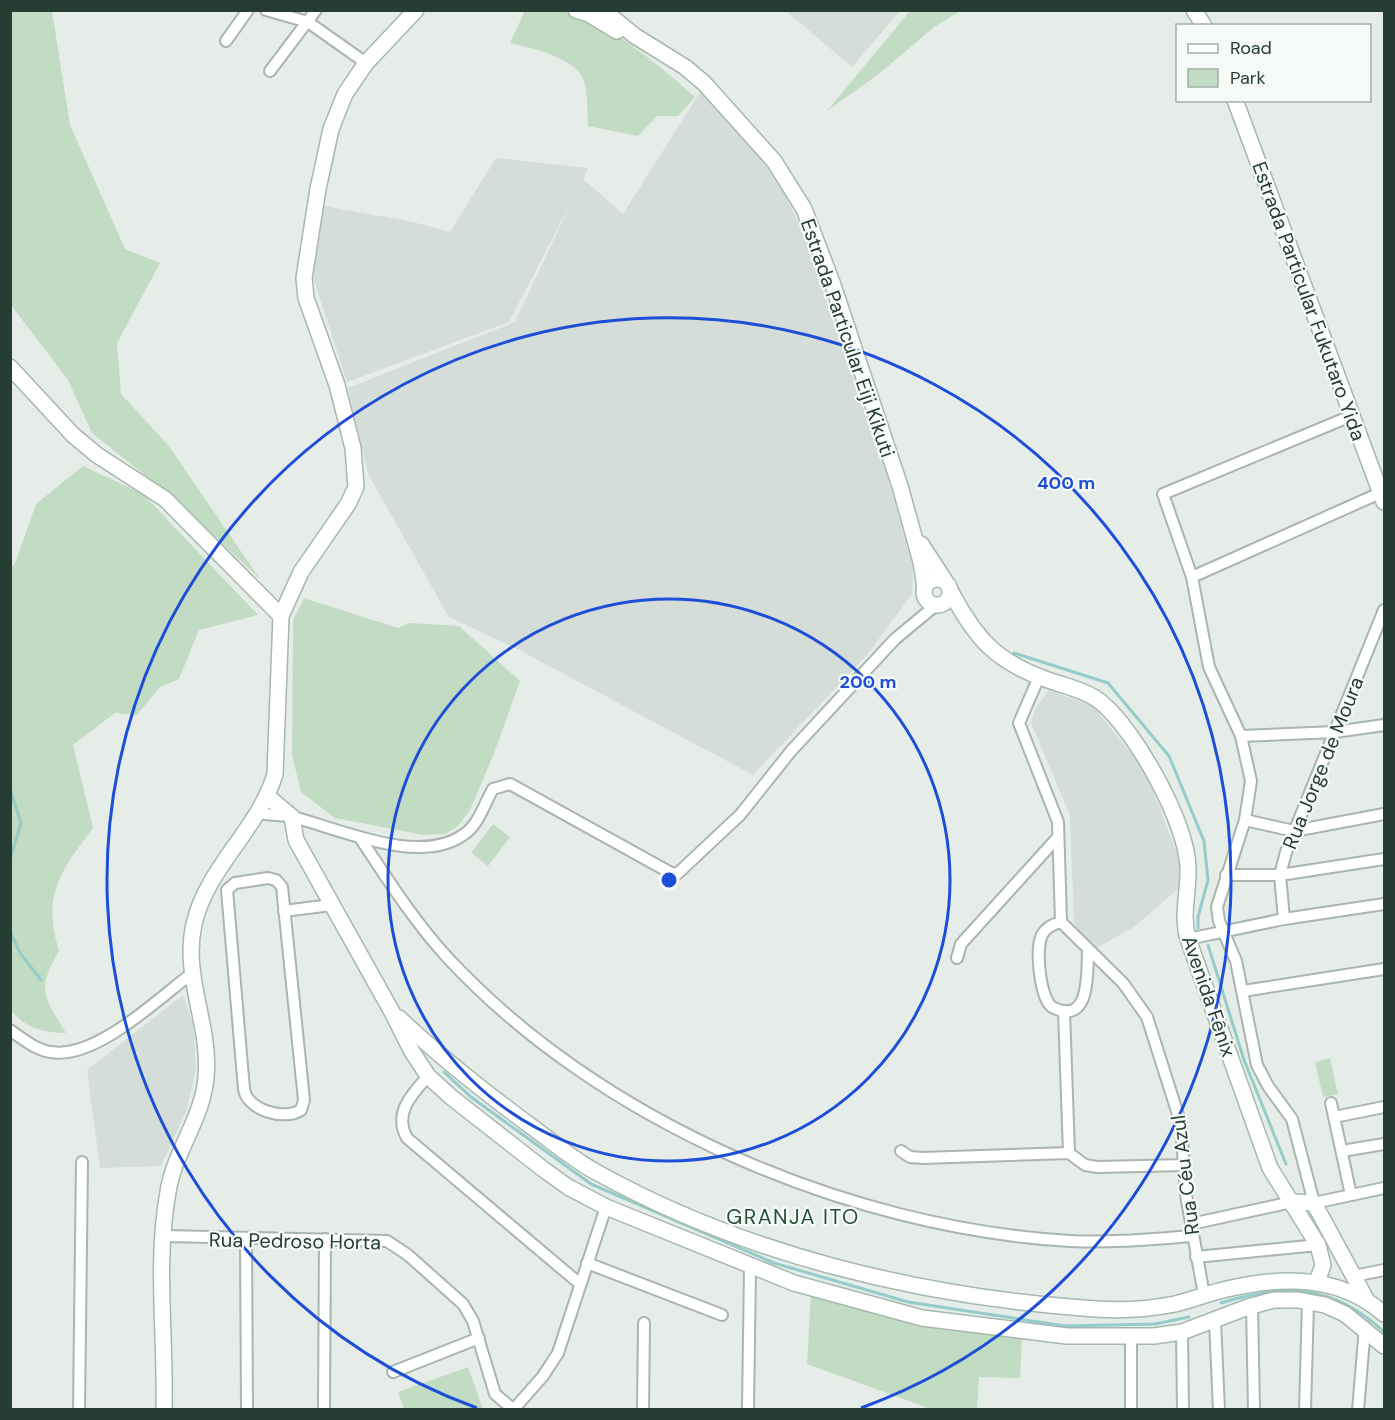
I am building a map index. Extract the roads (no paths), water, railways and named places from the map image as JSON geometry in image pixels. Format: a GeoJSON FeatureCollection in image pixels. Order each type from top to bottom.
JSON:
{"type":"FeatureCollection","features":[{"type":"Feature","properties":{"kind":"street"},"geometry":{"type":"LineString","coordinates":[[226,41],[248,10]]}},
{"type":"Feature","properties":{"kind":"street"},"geometry":{"type":"LineString","coordinates":[[266,10],[308,22],[366,63]]}},
{"type":"Feature","properties":{"kind":"street"},"geometry":{"type":"LineString","coordinates":[[270,71],[316,10]]}},
{"type":"Feature","properties":{"kind":"street"},"geometry":{"type":"LineString","coordinates":[[164,1410],[165,1209],[171,1173],[197,1114],[206,1078],[206,1057],[191,974],[191,942],[201,902],[267,796],[276,774],[281,616],[301,572],[348,504],[356,487],[351,439],[337,385],[306,298],[304,278],[318,189],[331,129],[345,94],[366,63],[416,10]]}},
{"type":"Feature","properties":{"kind":"street"},"geometry":{"type":"LineString","coordinates":[[1194,10],[1203,24]]}},
{"type":"Feature","properties":{"kind":"street","name":"Estrada Particular Eiji Kikuti"},"geometry":{"type":"LineString","coordinates":[[591,11],[607,27],[635,36],[685,67],[704,83],[774,160],[794,192],[815,234],[833,285],[912,529],[924,573],[925,588]]}},
{"type":"Feature","properties":{"kind":"street","name":"Estrada Particular Fukutaro Yida"},"geometry":{"type":"LineString","coordinates":[[1236,102],[1305,283],[1382,497]]}},
{"type":"Feature","properties":{"kind":"street"},"geometry":{"type":"LineString","coordinates":[[10,367],[72,435],[97,455],[165,499],[281,616]]}},
{"type":"Feature","properties":{"kind":"street"},"geometry":{"type":"LineString","coordinates":[[1352,416],[1163,494],[1192,577],[1209,667],[1241,736],[1251,781],[1245,820],[1216,907],[1218,921],[1233,950],[1257,1065],[1268,1086],[1292,1119],[1314,1203],[1354,1276],[1378,1306]]}},
{"type":"Feature","properties":{"kind":"street"},"geometry":{"type":"LineString","coordinates":[[1192,577],[1382,497]]}},
{"type":"Feature","properties":{"kind":"street","name":"Estrada Particular Eiji Kikuti"},"geometry":{"type":"LineString","coordinates":[[912,529],[944,595]]}},
{"type":"Feature","properties":{"kind":"street"},"geometry":{"type":"LineString","coordinates":[[933,580],[944,595],[927,599],[925,588],[933,580]]}},
{"type":"Feature","properties":{"kind":"street"},"geometry":{"type":"LineString","coordinates":[[256,812],[292,817],[360,838],[423,847],[451,842],[473,827],[488,798],[499,785],[510,784],[671,873],[680,872],[740,815],[791,751],[895,639],[944,595]]}},
{"type":"Feature","properties":{"kind":"street","name":"Avenida Fênix"},"geometry":{"type":"LineString","coordinates":[[944,595],[963,612],[996,655],[1013,666],[1100,702],[1152,770],[1175,820],[1187,858],[1183,918],[1188,939],[1270,1168],[1318,1245],[1322,1262],[1317,1282]]}},
{"type":"Feature","properties":{"kind":"street","name":"Rua Jorge de Moura"},"geometry":{"type":"LineString","coordinates":[[1284,919],[1280,875],[1294,831],[1384,610]]}},
{"type":"Feature","properties":{"kind":"street"},"geometry":{"type":"LineString","coordinates":[[1371,646],[1384,644]]}},
{"type":"Feature","properties":{"kind":"street"},"geometry":{"type":"LineString","coordinates":[[1039,677],[1020,718],[1019,726],[1056,814],[1061,922],[1053,924],[1042,935],[1042,986],[1044,999],[1049,1005],[1064,1011],[1077,1007],[1084,998],[1088,951]]}},
{"type":"Feature","properties":{"kind":"street"},"geometry":{"type":"LineString","coordinates":[[1241,736],[1335,732],[1384,725]]}},
{"type":"Feature","properties":{"kind":"street"},"geometry":{"type":"LineString","coordinates":[[267,796],[292,817],[296,840],[411,1050],[428,1076],[451,1097],[552,1175],[606,1208],[750,1267],[833,1296],[922,1318],[1067,1336],[1131,1337],[1182,1332],[1274,1300],[1308,1302],[1325,1305],[1345,1314],[1365,1327],[1384,1346]]}},
{"type":"Feature","properties":{"kind":"street"},"geometry":{"type":"LineString","coordinates":[[1245,820],[1294,831],[1384,814]]}},
{"type":"Feature","properties":{"kind":"street"},"geometry":{"type":"LineString","coordinates":[[957,958],[961,944],[1058,837]]}},
{"type":"Feature","properties":{"kind":"street"},"geometry":{"type":"LineString","coordinates":[[360,838],[418,922],[445,955],[496,1004],[589,1078],[712,1147],[824,1191],[956,1225],[1069,1241],[1126,1241],[1192,1236]]}},
{"type":"Feature","properties":{"kind":"street"},"geometry":{"type":"LineString","coordinates":[[1038,860],[1058,855]]}},
{"type":"Feature","properties":{"kind":"street"},"geometry":{"type":"LineString","coordinates":[[1226,875],[1280,875],[1384,859]]}},
{"type":"Feature","properties":{"kind":"street"},"geometry":{"type":"LineString","coordinates":[[276,880],[282,887],[284,911],[303,1107],[293,1114],[265,1110],[249,1102],[245,1094],[227,890],[235,883],[276,880]]}},
{"type":"Feature","properties":{"kind":"street"},"geometry":{"type":"LineString","coordinates":[[1188,939],[1284,919],[1384,904]]}},
{"type":"Feature","properties":{"kind":"street"},"geometry":{"type":"LineString","coordinates":[[284,911],[331,905]]}},
{"type":"Feature","properties":{"kind":"street","name":"Rua Céu Azul"},"geometry":{"type":"LineString","coordinates":[[1061,922],[1088,951],[1128,987],[1148,1017],[1181,1124],[1186,1195],[1192,1236],[1204,1295],[1215,1320]]}},
{"type":"Feature","properties":{"kind":"street"},"geometry":{"type":"LineString","coordinates":[[1243,991],[1384,969]]}},
{"type":"Feature","properties":{"kind":"street"},"geometry":{"type":"LineString","coordinates":[[10,1030],[38,1048],[51,1052],[66,1053],[80,1049],[105,1038],[191,974]]}},
{"type":"Feature","properties":{"kind":"street"},"geometry":{"type":"LineString","coordinates":[[1064,1011],[1069,1153]]}},
{"type":"Feature","properties":{"kind":"street"},"geometry":{"type":"LineString","coordinates":[[392,1012],[449,1063],[596,1172],[670,1207],[772,1247],[920,1288],[1086,1309],[1130,1309],[1176,1304],[1204,1295],[1258,1284],[1317,1282],[1342,1288],[1378,1306]]}},
{"type":"Feature","properties":{"kind":"street"},"geometry":{"type":"LineString","coordinates":[[449,1063],[437,1061],[431,1066],[428,1076],[404,1109],[401,1122],[407,1138],[580,1284]]}},
{"type":"Feature","properties":{"kind":"street"},"geometry":{"type":"LineString","coordinates":[[1331,1103],[1351,1195]]}},
{"type":"Feature","properties":{"kind":"street"},"geometry":{"type":"LineString","coordinates":[[1334,1117],[1384,1107]]}},
{"type":"Feature","properties":{"kind":"street"},"geometry":{"type":"LineString","coordinates":[[1342,1151],[1384,1144]]}},
{"type":"Feature","properties":{"kind":"street"},"geometry":{"type":"LineString","coordinates":[[901,1152],[910,1157],[931,1158],[1069,1153],[1085,1165],[1097,1167],[1185,1165]]}},
{"type":"Feature","properties":{"kind":"street"},"geometry":{"type":"LineString","coordinates":[[79,1410],[82,1162]]}},
{"type":"Feature","properties":{"kind":"street"},"geometry":{"type":"LineString","coordinates":[[1191,1224],[1292,1202],[1314,1203],[1384,1188]]}},
{"type":"Feature","properties":{"kind":"street"},"geometry":{"type":"LineString","coordinates":[[514,1409],[543,1376],[558,1353],[606,1208]]}},
{"type":"Feature","properties":{"kind":"street","name":"Rua Pedroso Horta"},"geometry":{"type":"LineString","coordinates":[[164,1236],[376,1239],[398,1247],[463,1304],[479,1338],[495,1394],[500,1401],[514,1409]]}},
{"type":"Feature","properties":{"kind":"street"},"geometry":{"type":"LineString","coordinates":[[246,1238],[247,1410]]}},
{"type":"Feature","properties":{"kind":"street"},"geometry":{"type":"LineString","coordinates":[[324,1410],[325,1239]]}},
{"type":"Feature","properties":{"kind":"street"},"geometry":{"type":"LineString","coordinates":[[1196,1257],[1318,1245]]}},
{"type":"Feature","properties":{"kind":"street"},"geometry":{"type":"LineString","coordinates":[[1322,1262],[1334,1264],[1345,1258]]}},
{"type":"Feature","properties":{"kind":"street"},"geometry":{"type":"LineString","coordinates":[[587,1263],[722,1315]]}},
{"type":"Feature","properties":{"kind":"street"},"geometry":{"type":"LineString","coordinates":[[748,1410],[750,1267]]}},
{"type":"Feature","properties":{"kind":"street"},"geometry":{"type":"LineString","coordinates":[[1354,1276],[1384,1270]]}},
{"type":"Feature","properties":{"kind":"street"},"geometry":{"type":"LineString","coordinates":[[1305,1410],[1308,1302]]}},
{"type":"Feature","properties":{"kind":"street"},"geometry":{"type":"LineString","coordinates":[[1252,1306],[1254,1410]]}},
{"type":"Feature","properties":{"kind":"street"},"geometry":{"type":"LineString","coordinates":[[1215,1320],[1219,1410]]}},
{"type":"Feature","properties":{"kind":"street"},"geometry":{"type":"LineString","coordinates":[[643,1410],[644,1323]]}},
{"type":"Feature","properties":{"kind":"street"},"geometry":{"type":"LineString","coordinates":[[1358,1410],[1365,1327]]}},
{"type":"Feature","properties":{"kind":"street"},"geometry":{"type":"LineString","coordinates":[[1182,1332],[1183,1410]]}},
{"type":"Feature","properties":{"kind":"street"},"geometry":{"type":"LineString","coordinates":[[1131,1337],[1131,1410]]}},
{"type":"Feature","properties":{"kind":"street"},"geometry":{"type":"LineString","coordinates":[[393,1372],[479,1338]]}},
{"type":"Feature","properties":{"kind":"waterway"},"geometry":{"type":"LineString","coordinates":[[1014,653],[1108,683],[1169,756],[1204,841],[1208,880],[1198,917],[1198,928]]}},
{"type":"Feature","properties":{"kind":"waterway"},"geometry":{"type":"LineString","coordinates":[[10,789],[21,823],[10,859]]}},
{"type":"Feature","properties":{"kind":"waterway"},"geometry":{"type":"LineString","coordinates":[[10,931],[20,953],[41,980]]}},
{"type":"Feature","properties":{"kind":"waterway"},"geometry":{"type":"LineString","coordinates":[[1208,945],[1244,1060],[1286,1164]]}},
{"type":"Feature","properties":{"kind":"waterway"},"geometry":{"type":"LineString","coordinates":[[444,1072],[471,1097],[591,1184],[774,1263],[908,1302],[1065,1326],[1155,1324],[1189,1317]]}},
{"type":"Feature","properties":{"kind":"waterway"},"geometry":{"type":"LineString","coordinates":[[1221,1303],[1266,1292],[1307,1292],[1327,1296],[1346,1304],[1384,1332]]}},
{"type":"Feature","properties":{"kind":"district","name":"GRANJA ITO"},"geometry":{"type":"Point","coordinates":[793,1217]}}]}
